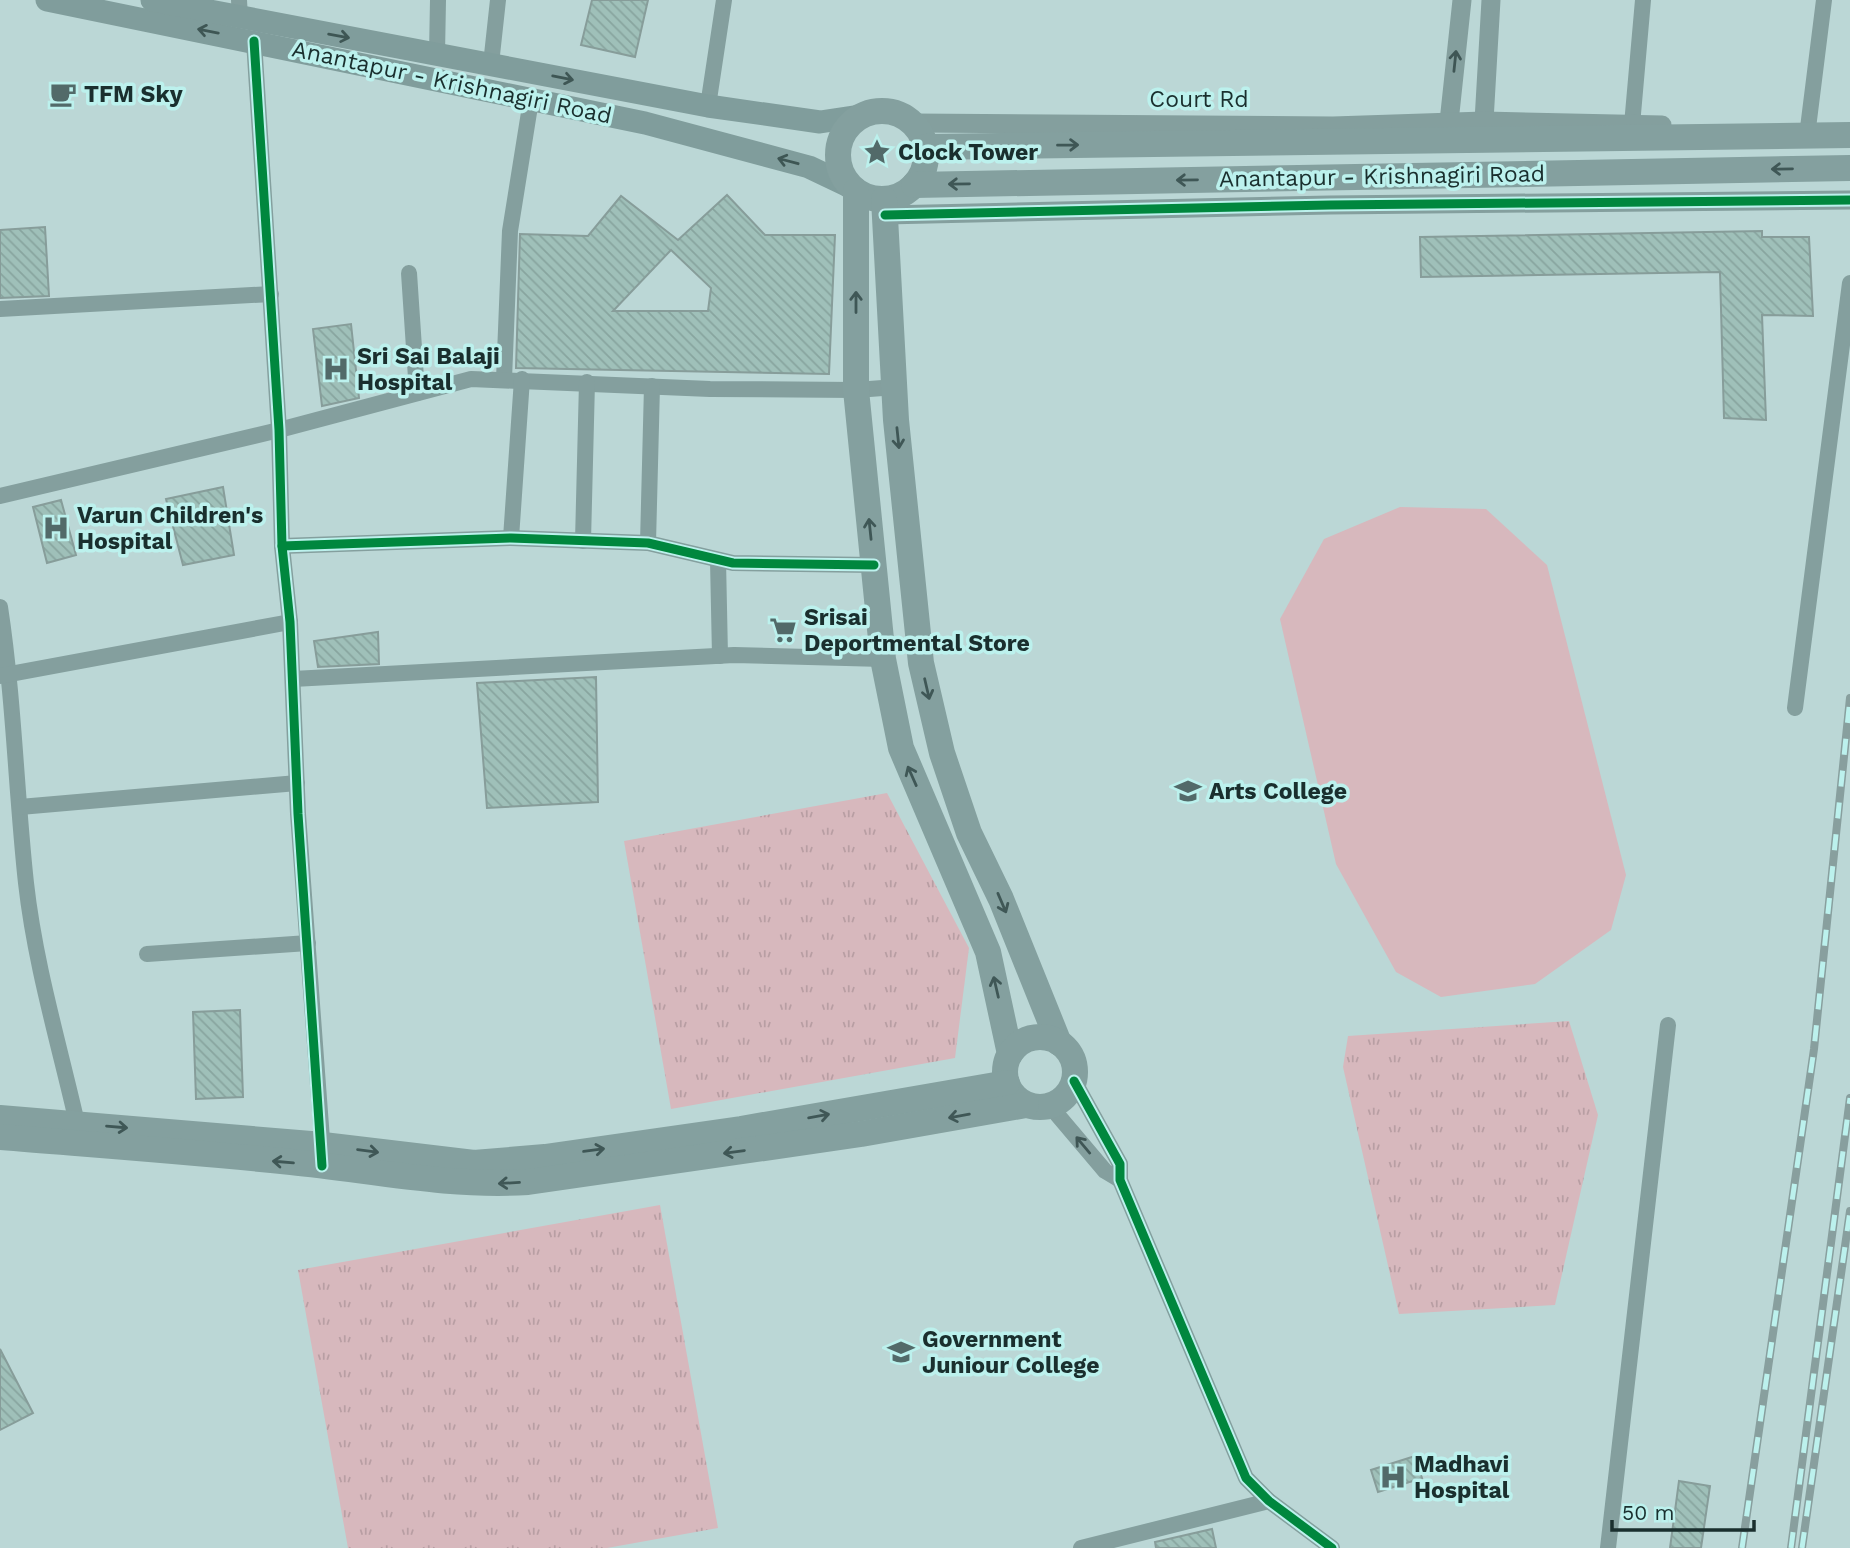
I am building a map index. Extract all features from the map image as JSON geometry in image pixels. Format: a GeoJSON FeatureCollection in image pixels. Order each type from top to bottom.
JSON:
{"type":"FeatureCollection","features":[{"type":"Feature","properties":{"kind":"highway","name":"Anantapur - Krishnagiri Road"},"geometry":{"type":"LineString","coordinates":[[860,116],[889,110],[914,123]]}},
{"type":"Feature","properties":{"kind":"highway"},"geometry":{"type":"LineString","coordinates":[[860,116],[841,136],[838,163],[854,189],[856,390],[883,659],[901,748],[988,952],[1010,1054],[1005,1073],[1007,1083],[1011,1092],[1038,1105]]}},
{"type":"Feature","properties":{"kind":"highway"},"geometry":{"type":"LineString","coordinates":[[914,123],[926,147],[922,174],[915,185]]}},
{"type":"Feature","properties":{"kind":"highway"},"geometry":{"type":"LineString","coordinates":[[926,147],[1850,133]]}},
{"type":"Feature","properties":{"kind":"highway","name":"Anantapur - Krishnagiri Road"},"geometry":{"type":"LineString","coordinates":[[854,189],[885,207],[915,185],[1850,167]]}},
{"type":"Feature","properties":{"kind":"highway"},"geometry":{"type":"LineString","coordinates":[[0,1118],[77,1124],[323,1156],[439,1182],[528,1182],[861,1134],[1038,1105],[1069,1092],[1074,1081],[1073,1060],[1059,1043],[1001,899],[969,833],[942,752],[921,663],[896,420],[885,207]]}},
{"type":"Feature","properties":{"kind":"highway"},"geometry":{"type":"LineString","coordinates":[[1010,1054],[1027,1040],[1049,1038],[1059,1043]]}},
{"type":"Feature","properties":{"kind":"highway"},"geometry":{"type":"LineString","coordinates":[[0,1137],[323,1156],[504,1161],[741,1129],[1007,1083]]}},
{"type":"Feature","properties":{"kind":"main road","name":"Anantapur - Krishnagiri Road"},"geometry":{"type":"LineString","coordinates":[[47,0],[645,123],[796,163],[854,189]]}},
{"type":"Feature","properties":{"kind":"main road","name":"Anantapur - Krishnagiri Road"},"geometry":{"type":"LineString","coordinates":[[152,0],[240,9],[437,54],[708,106],[820,122],[860,116]]}},
{"type":"Feature","properties":{"kind":"street"},"geometry":{"type":"LineString","coordinates":[[437,54],[438,0]]}},
{"type":"Feature","properties":{"kind":"street"},"geometry":{"type":"LineString","coordinates":[[491,64],[498,0]]}},
{"type":"Feature","properties":{"kind":"street"},"geometry":{"type":"LineString","coordinates":[[708,106],[724,0]]}},
{"type":"Feature","properties":{"kind":"street"},"geometry":{"type":"LineString","coordinates":[[1449,122],[1462,0]]}},
{"type":"Feature","properties":{"kind":"street"},"geometry":{"type":"LineString","coordinates":[[1484,121],[1491,0]]}},
{"type":"Feature","properties":{"kind":"street"},"geometry":{"type":"LineString","coordinates":[[1632,124],[1643,0]]}},
{"type":"Feature","properties":{"kind":"street"},"geometry":{"type":"LineString","coordinates":[[1808,128],[1824,0]]}},
{"type":"Feature","properties":{"kind":"street"},"geometry":{"type":"LineString","coordinates":[[254,41],[279,430],[282,545],[290,622],[297,783],[323,1156]]}},
{"type":"Feature","properties":{"kind":"street"},"geometry":{"type":"LineString","coordinates":[[504,379],[510,231],[531,100]]}},
{"type":"Feature","properties":{"kind":"street","name":"Court Rd"},"geometry":{"type":"LineString","coordinates":[[914,123],[1333,126],[1484,121],[1808,128],[1850,133]]}},
{"type":"Feature","properties":{"kind":"street"},"geometry":{"type":"LineString","coordinates":[[885,207],[1850,200]]}},
{"type":"Feature","properties":{"kind":"street"},"geometry":{"type":"LineString","coordinates":[[409,273],[417,393]]}},
{"type":"Feature","properties":{"kind":"street"},"geometry":{"type":"LineString","coordinates":[[1795,708],[1850,283]]}},
{"type":"Feature","properties":{"kind":"street"},"geometry":{"type":"LineString","coordinates":[[0,309],[271,294]]}},
{"type":"Feature","properties":{"kind":"street"},"geometry":{"type":"LineString","coordinates":[[0,496],[279,430],[471,379],[856,390],[896,387]]}},
{"type":"Feature","properties":{"kind":"street"},"geometry":{"type":"LineString","coordinates":[[511,538],[522,379]]}},
{"type":"Feature","properties":{"kind":"street"},"geometry":{"type":"LineString","coordinates":[[583,541],[587,382]]}},
{"type":"Feature","properties":{"kind":"street"},"geometry":{"type":"LineString","coordinates":[[648,543],[652,386]]}},
{"type":"Feature","properties":{"kind":"street"},"geometry":{"type":"LineString","coordinates":[[282,545],[511,538],[648,543],[733,563],[874,565]]}},
{"type":"Feature","properties":{"kind":"street"},"geometry":{"type":"LineString","coordinates":[[718,560],[720,656]]}},
{"type":"Feature","properties":{"kind":"street"},"geometry":{"type":"LineString","coordinates":[[0,607],[26,885],[77,1124]]}},
{"type":"Feature","properties":{"kind":"street"},"geometry":{"type":"LineString","coordinates":[[5,675],[290,622]]}},
{"type":"Feature","properties":{"kind":"street"},"geometry":{"type":"LineString","coordinates":[[293,679],[720,656],[883,659]]}},
{"type":"Feature","properties":{"kind":"street"},"geometry":{"type":"LineString","coordinates":[[20,807],[297,783]]}},
{"type":"Feature","properties":{"kind":"street"},"geometry":{"type":"LineString","coordinates":[[147,954],[308,943]]}},
{"type":"Feature","properties":{"kind":"street"},"geometry":{"type":"LineString","coordinates":[[1608,1548],[1668,1025]]}},
{"type":"Feature","properties":{"kind":"street"},"geometry":{"type":"LineString","coordinates":[[1074,1081],[1120,1164],[1120,1181],[1246,1478],[1269,1501],[1332,1548]]}},
{"type":"Feature","properties":{"kind":"street"},"geometry":{"type":"LineString","coordinates":[[1038,1105],[1105,1171],[1120,1181]]}},
{"type":"Feature","properties":{"kind":"street"},"geometry":{"type":"LineString","coordinates":[[1081,1548],[1115,1544],[1269,1501]]}},
{"type":"Feature","properties":{"kind":"green space"},"geometry":{"type":"Polygon","coordinates":[[[1400,507],[1486,509],[1547,565],[1626,875],[1611,930],[1535,984],[1441,997],[1396,972],[1336,864],[1280,619],[1324,539],[1400,507]]]}},
{"type":"Feature","properties":{"kind":"green space"},"geometry":{"type":"Polygon","coordinates":[[[887,793],[969,948],[955,1058],[671,1109],[624,841],[887,793]]]}},
{"type":"Feature","properties":{"kind":"green space"},"geometry":{"type":"Polygon","coordinates":[[[1569,1021],[1598,1115],[1555,1305],[1399,1314],[1343,1067],[1348,1036],[1569,1021]]]}},
{"type":"Feature","properties":{"kind":"green space"},"geometry":{"type":"Polygon","coordinates":[[[660,1205],[718,1528],[607,1548],[348,1548],[298,1270],[660,1205]]]}},
{"type":"Feature","properties":{"kind":"building"},"geometry":{"type":"Polygon","coordinates":[[[592,0],[648,0],[635,57],[581,45],[592,0]]]}},
{"type":"Feature","properties":{"kind":"building"},"geometry":{"type":"Polygon","coordinates":[[[727,195],[765,235],[835,235],[829,374],[516,368],[520,234],[588,236],[621,196],[678,240],[727,195]],[[671,250],[613,311],[708,311],[711,288],[671,250]]]}},
{"type":"Feature","properties":{"kind":"building"},"geometry":{"type":"Polygon","coordinates":[[[45,227],[49,296],[0,298],[0,230],[45,227]]]}},
{"type":"Feature","properties":{"kind":"building"},"geometry":{"type":"Polygon","coordinates":[[[1762,231],[1762,237],[1809,237],[1813,316],[1762,315],[1766,420],[1724,418],[1720,272],[1421,277],[1420,237],[1762,231]]]}},
{"type":"Feature","properties":{"kind":"building"},"geometry":{"type":"Polygon","coordinates":[[[351,324],[359,398],[322,406],[313,329],[351,324]]]}},
{"type":"Feature","properties":{"kind":"building"},"geometry":{"type":"Polygon","coordinates":[[[223,487],[234,555],[183,565],[166,499],[223,487]]]}},
{"type":"Feature","properties":{"kind":"building"},"geometry":{"type":"Polygon","coordinates":[[[61,500],[76,555],[47,563],[33,507],[61,500]]]}},
{"type":"Feature","properties":{"kind":"building"},"geometry":{"type":"Polygon","coordinates":[[[378,632],[379,664],[318,667],[314,641],[378,632]]]}},
{"type":"Feature","properties":{"kind":"building"},"geometry":{"type":"Polygon","coordinates":[[[596,677],[598,802],[487,808],[477,683],[596,677]]]}},
{"type":"Feature","properties":{"kind":"building"},"geometry":{"type":"Polygon","coordinates":[[[240,1010],[243,1097],[196,1099],[193,1012],[240,1010]]]}},
{"type":"Feature","properties":{"kind":"building"},"geometry":{"type":"Polygon","coordinates":[[[0,1349],[33,1413],[0,1430],[0,1349]]]}},
{"type":"Feature","properties":{"kind":"building"},"geometry":{"type":"Polygon","coordinates":[[[1415,1456],[1422,1478],[1378,1492],[1371,1470],[1415,1456]]]}},
{"type":"Feature","properties":{"kind":"building"},"geometry":{"type":"Polygon","coordinates":[[[1679,1481],[1710,1486],[1701,1548],[1670,1548],[1679,1481]]]}},
{"type":"Feature","properties":{"kind":"building"},"geometry":{"type":"Polygon","coordinates":[[[1212,1529],[1216,1548],[1156,1548],[1155,1542],[1212,1529]]]}},
{"type":"Feature","properties":{"kind":"railway"},"geometry":{"type":"LineString","coordinates":[[1742,1548],[1814,1049],[1850,698]]}},
{"type":"Feature","properties":{"kind":"railway"},"geometry":{"type":"LineString","coordinates":[[1791,1548],[1850,1098]]}},
{"type":"Feature","properties":{"kind":"railway"},"geometry":{"type":"LineString","coordinates":[[1802,1548],[1850,1211]]}},
{"type":"Feature","properties":{"kind":"cycle path"},"geometry":{"type":"LineString","coordinates":[[254,41],[279,430],[282,546],[290,622],[298,814],[322,1166]]}},
{"type":"Feature","properties":{"kind":"cycle path"},"geometry":{"type":"LineString","coordinates":[[885,215],[1330,205],[1850,200]]}},
{"type":"Feature","properties":{"kind":"cycle path"},"geometry":{"type":"LineString","coordinates":[[282,546],[511,538],[648,543],[733,563],[874,565]]}},
{"type":"Feature","properties":{"kind":"cycle path"},"geometry":{"type":"LineString","coordinates":[[1074,1081],[1120,1164],[1120,1180],[1246,1478],[1269,1501],[1332,1548]]}},
{"type":"Feature","properties":{"kind":"place","name":"TFM Sky"},"geometry":{"type":"Point","coordinates":[63,94]}},
{"type":"Feature","properties":{"kind":"place","name":"Clock Tower"},"geometry":{"type":"Point","coordinates":[877,152]}},
{"type":"Feature","properties":{"kind":"place","name":"Sri Sai Balaji Hospital"},"geometry":{"type":"Point","coordinates":[336,369]}},
{"type":"Feature","properties":{"kind":"place","name":"Varun Children's Hospital"},"geometry":{"type":"Point","coordinates":[56,528]}},
{"type":"Feature","properties":{"kind":"place","name":"Srisai Deportmental Store"},"geometry":{"type":"Point","coordinates":[783,630]}},
{"type":"Feature","properties":{"kind":"place","name":"Arts College"},"geometry":{"type":"Point","coordinates":[1188,791]}},
{"type":"Feature","properties":{"kind":"place","name":"Government Juniour College"},"geometry":{"type":"Point","coordinates":[901,1352]}},
{"type":"Feature","properties":{"kind":"place","name":"Madhavi Hospital"},"geometry":{"type":"Point","coordinates":[1393,1477]}}]}
